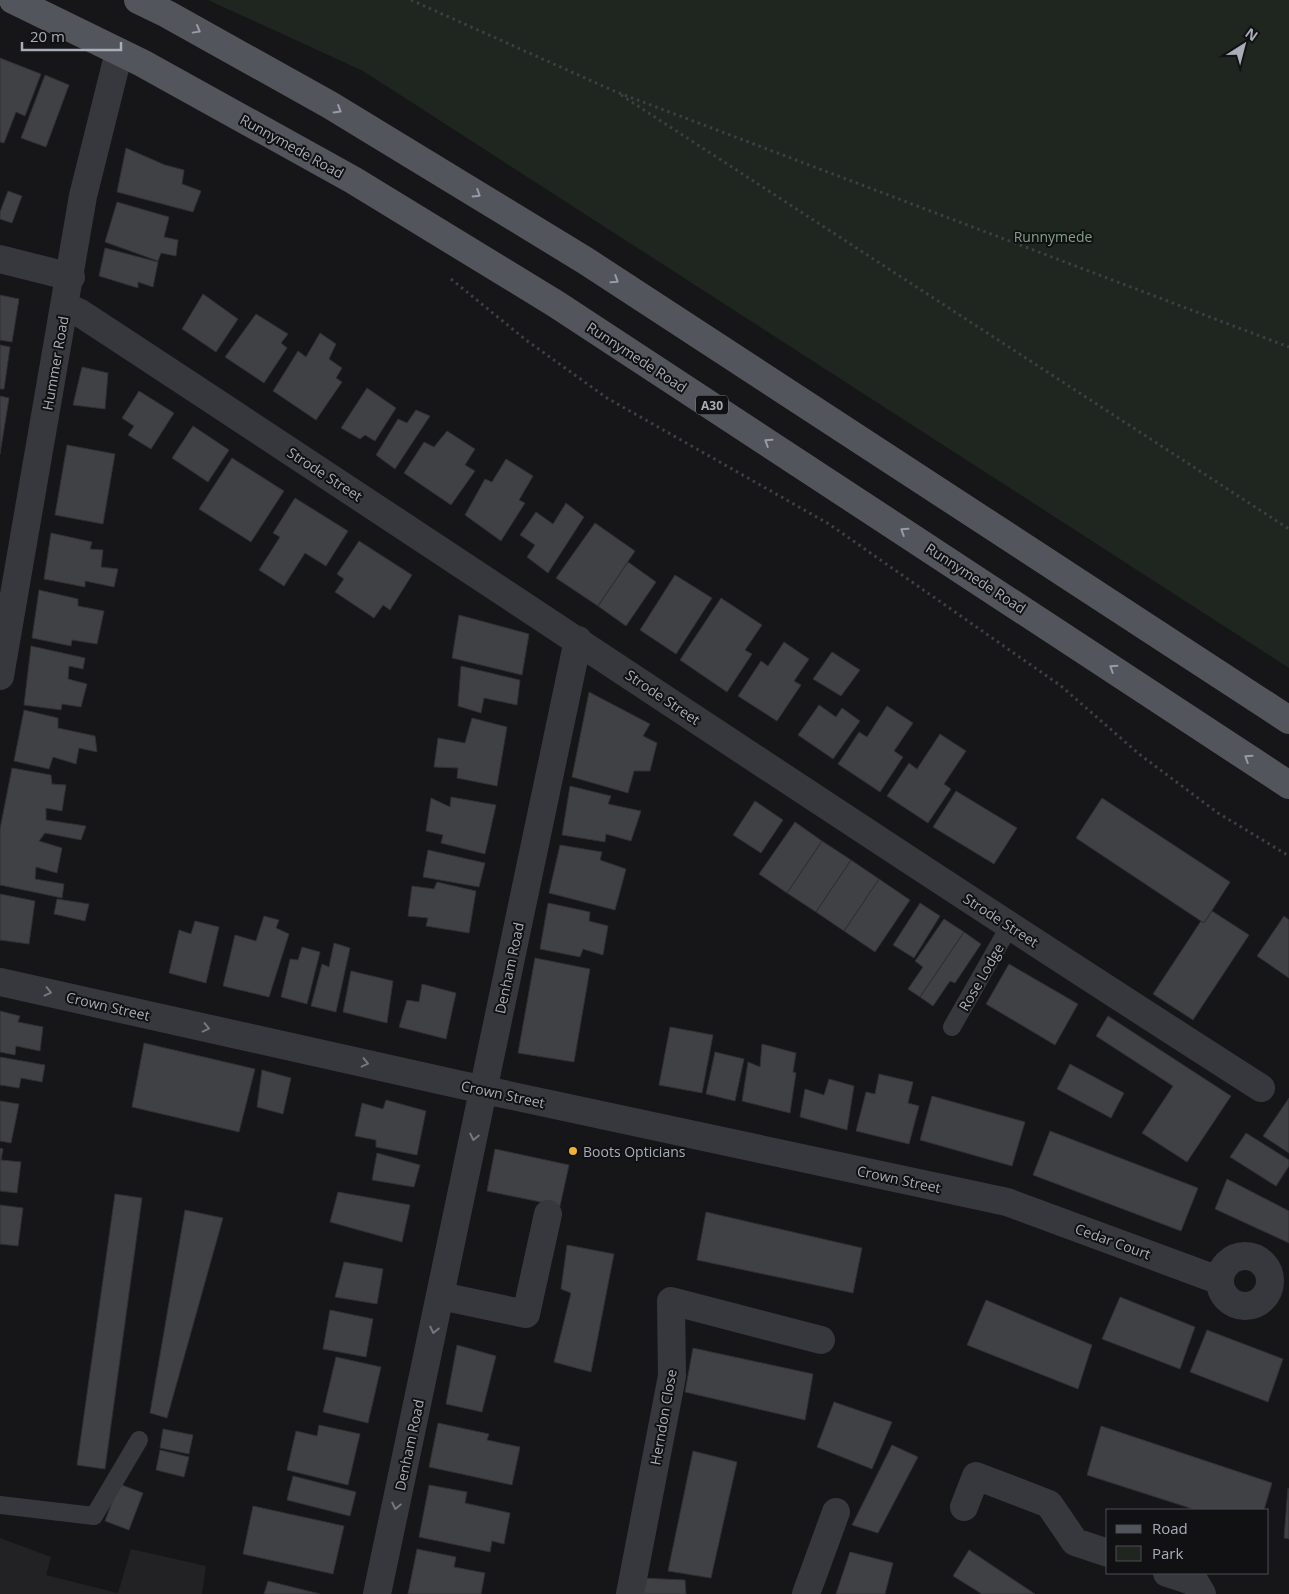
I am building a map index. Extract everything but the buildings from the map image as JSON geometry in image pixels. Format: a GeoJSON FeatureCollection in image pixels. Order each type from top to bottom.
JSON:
{"type":"FeatureCollection","features":[{"type":"Feature","properties":{"kind":"main road","name":"Runnymede Road"},"geometry":{"type":"LineString","coordinates":[[13,0],[119,52],[353,180],[556,304],[1289,785]]}},
{"type":"Feature","properties":{"kind":"main road"},"geometry":{"type":"LineString","coordinates":[[138,0],[167,14],[330,105],[586,261],[1289,720]]}},
{"type":"Feature","properties":{"kind":"street","name":"Hummer Road"},"geometry":{"type":"LineString","coordinates":[[0,676],[84,196],[119,52]]}},
{"type":"Feature","properties":{"kind":"street"},"geometry":{"type":"LineString","coordinates":[[0,259],[71,277]]}},
{"type":"Feature","properties":{"kind":"street","name":"Strode Street"},"geometry":{"type":"LineString","coordinates":[[65,306],[88,318],[578,640],[1009,927],[1261,1088]]}},
{"type":"Feature","properties":{"kind":"street","name":"Denham Road"},"geometry":{"type":"LineString","coordinates":[[377,1594],[578,640]]}},
{"type":"Feature","properties":{"kind":"street","name":"Crown Street"},"geometry":{"type":"LineString","coordinates":[[0,982],[1007,1202]]}},
{"type":"Feature","properties":{"kind":"street","name":"Cedar Court"},"geometry":{"type":"LineString","coordinates":[[1007,1202],[1218,1280]]}},
{"type":"Feature","properties":{"kind":"street"},"geometry":{"type":"LineString","coordinates":[[441,1296],[526,1314],[548,1214]]}},
{"type":"Feature","properties":{"kind":"street","name":"Herndon Close"},"geometry":{"type":"LineString","coordinates":[[630,1594],[672,1376],[672,1301],[820,1340]]}},
{"type":"Feature","properties":{"kind":"street"},"geometry":{"type":"LineString","coordinates":[[964,1507],[976,1476],[1049,1504],[1075,1542],[1106,1552]]}},
{"type":"Feature","properties":{"kind":"street"},"geometry":{"type":"LineString","coordinates":[[806,1594],[836,1512]]}},
{"type":"Feature","properties":{"kind":"street"},"geometry":{"type":"LineString","coordinates":[[1170,1574],[1195,1582],[1202,1594]]}},
{"type":"Feature","properties":{"kind":"lane","name":"Rose Lodge"},"geometry":{"type":"LineString","coordinates":[[952,1027],[1009,927]]}},
{"type":"Feature","properties":{"kind":"lane"},"geometry":{"type":"LineString","coordinates":[[0,1504],[66,1519],[94,1516],[139,1440]]}},
{"type":"Feature","properties":{"kind":"path"},"geometry":{"type":"LineString","coordinates":[[411,0],[614,91],[1289,347]]}},
{"type":"Feature","properties":{"kind":"path"},"geometry":{"type":"LineString","coordinates":[[614,91],[1289,529]]}},
{"type":"Feature","properties":{"kind":"path"},"geometry":{"type":"LineString","coordinates":[[443,273],[526,340],[607,398],[829,524],[1061,686],[1138,754],[1218,813],[1289,856]]}},
{"type":"Feature","properties":{"kind":"shaded area"},"geometry":{"type":"Polygon","coordinates":[[[0,1538],[51,1557],[46,1575],[118,1593],[131,1549],[206,1566],[202,1594],[0,1594],[0,1538]]]}},
{"type":"Feature","properties":{"kind":"green space","name":"Runnymede"},"geometry":{"type":"Polygon","coordinates":[[[208,0],[1289,0],[1289,668],[363,71],[208,0]]]}},
{"type":"Feature","properties":{"kind":"place","name":"Boots Opticians"},"geometry":{"type":"Point","coordinates":[573,1151]}}]}
